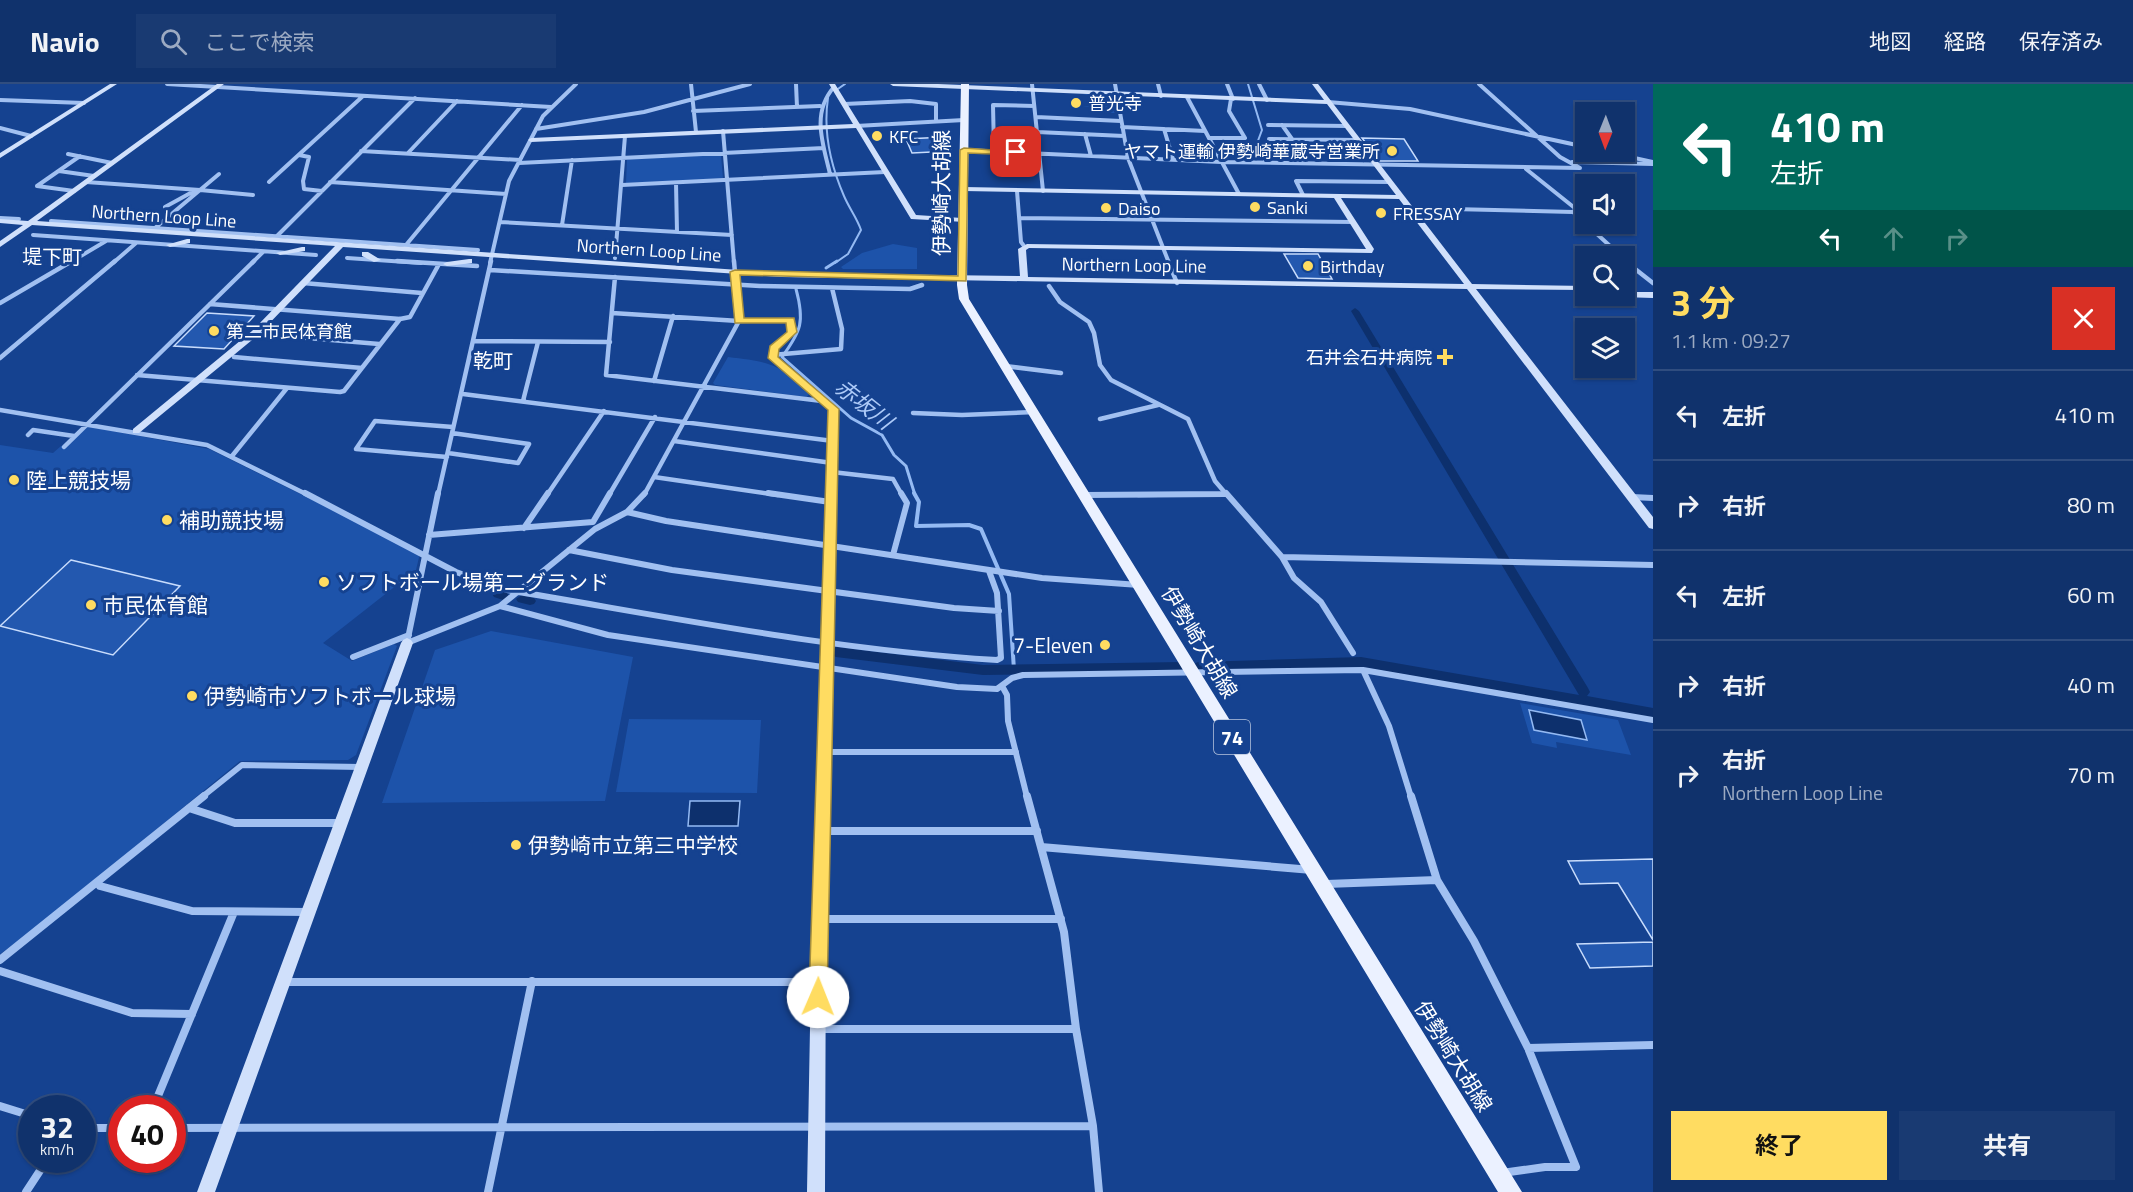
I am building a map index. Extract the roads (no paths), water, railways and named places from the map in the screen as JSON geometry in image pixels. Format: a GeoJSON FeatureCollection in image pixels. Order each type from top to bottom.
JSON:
{"type":"FeatureCollection","features":[{"type":"Feature","properties":{"kind":"main road","name":"伊勢崎大胡線"},"geometry":{"type":"LineString","coordinates":[[965,86],[962,220],[964,299],[1510,1192]]}},
{"type":"Feature","properties":{"kind":"street"},"geometry":{"type":"LineString","coordinates":[[0,156],[114,84]]}},
{"type":"Feature","properties":{"kind":"street"},"geometry":{"type":"LineString","coordinates":[[167,84],[219,85],[551,107]]}},
{"type":"Feature","properties":{"kind":"street"},"geometry":{"type":"LineString","coordinates":[[206,1192],[408,639],[424,554],[463,394],[506,194],[519,161],[536,129],[551,107],[576,84]]}},
{"type":"Feature","properties":{"kind":"street"},"geometry":{"type":"LineString","coordinates":[[691,84],[696,132]]}},
{"type":"Feature","properties":{"kind":"street"},"geometry":{"type":"LineString","coordinates":[[536,129],[602,120],[692,102],[750,84]]}},
{"type":"Feature","properties":{"kind":"street"},"geometry":{"type":"LineString","coordinates":[[796,84],[797,106]]}},
{"type":"Feature","properties":{"kind":"street"},"geometry":{"type":"LineString","coordinates":[[893,84],[1032,87],[1116,94],[1328,102],[1410,108],[1575,145]]}},
{"type":"Feature","properties":{"kind":"street"},"geometry":{"type":"LineString","coordinates":[[1115,84],[1128,158],[1177,283]]}},
{"type":"Feature","properties":{"kind":"street"},"geometry":{"type":"LineString","coordinates":[[1158,84],[1161,96]]}},
{"type":"Feature","properties":{"kind":"street"},"geometry":{"type":"LineString","coordinates":[[1209,138],[1245,138],[1229,111],[1232,99],[1227,84]]}},
{"type":"Feature","properties":{"kind":"street"},"geometry":{"type":"LineString","coordinates":[[1259,84],[1264,100]]}},
{"type":"Feature","properties":{"kind":"street"},"geometry":{"type":"LineString","coordinates":[[1314,84],[1653,525]]}},
{"type":"Feature","properties":{"kind":"street"},"geometry":{"type":"LineString","coordinates":[[964,150],[1221,162],[1376,163],[1526,169],[1580,168],[1568,162],[1533,135],[1479,84]]}},
{"type":"Feature","properties":{"kind":"street"},"geometry":{"type":"LineString","coordinates":[[0,245],[219,85]]}},
{"type":"Feature","properties":{"kind":"street"},"geometry":{"type":"LineString","coordinates":[[830,174],[824,148],[820,106],[825,94],[833,86],[914,217],[962,220]]}},
{"type":"Feature","properties":{"kind":"street"},"geometry":{"type":"LineString","coordinates":[[1032,87],[1043,191]]}},
{"type":"Feature","properties":{"kind":"street"},"geometry":{"type":"LineString","coordinates":[[269,182],[363,96]]}},
{"type":"Feature","properties":{"kind":"street"},"geometry":{"type":"LineString","coordinates":[[1187,97],[1239,194]]}},
{"type":"Feature","properties":{"kind":"street"},"geometry":{"type":"LineString","coordinates":[[281,238],[330,182],[415,98]]}},
{"type":"Feature","properties":{"kind":"street"},"geometry":{"type":"LineString","coordinates":[[0,100],[84,103]]}},
{"type":"Feature","properties":{"kind":"street"},"geometry":{"type":"LineString","coordinates":[[408,153],[457,101]]}},
{"type":"Feature","properties":{"kind":"street"},"geometry":{"type":"LineString","coordinates":[[844,104],[910,101],[936,104],[936,122]]}},
{"type":"Feature","properties":{"kind":"street"},"geometry":{"type":"LineString","coordinates":[[406,245],[522,105]]}},
{"type":"Feature","properties":{"kind":"street"},"geometry":{"type":"LineString","coordinates":[[994,151],[993,105],[1034,106]]}},
{"type":"Feature","properties":{"kind":"street"},"geometry":{"type":"LineString","coordinates":[[693,111],[820,106]]}},
{"type":"Feature","properties":{"kind":"street"},"geometry":{"type":"LineString","coordinates":[[1036,117],[1121,121]]}},
{"type":"Feature","properties":{"kind":"street"},"geometry":{"type":"LineString","coordinates":[[531,140],[964,120]]}},
{"type":"Feature","properties":{"kind":"street"},"geometry":{"type":"LineString","coordinates":[[1268,125],[1347,126]]}},
{"type":"Feature","properties":{"kind":"street"},"geometry":{"type":"LineString","coordinates":[[1282,125],[1292,139]]}},
{"type":"Feature","properties":{"kind":"street"},"geometry":{"type":"LineString","coordinates":[[1122,127],[1205,130]]}},
{"type":"Feature","properties":{"kind":"street"},"geometry":{"type":"LineString","coordinates":[[0,128],[31,136]]}},
{"type":"Feature","properties":{"kind":"street"},"geometry":{"type":"LineString","coordinates":[[1164,129],[1173,159]]}},
{"type":"Feature","properties":{"kind":"street"},"geometry":{"type":"LineString","coordinates":[[353,657],[500,606],[595,529],[638,504],[739,321],[723,131]]}},
{"type":"Feature","properties":{"kind":"street"},"geometry":{"type":"LineString","coordinates":[[1037,132],[1124,136]]}},
{"type":"Feature","properties":{"kind":"street"},"geometry":{"type":"LineString","coordinates":[[1085,134],[1091,156]]}},
{"type":"Feature","properties":{"kind":"street"},"geometry":{"type":"LineString","coordinates":[[615,258],[625,136]]}},
{"type":"Feature","properties":{"kind":"street"},"geometry":{"type":"LineString","coordinates":[[1269,139],[1358,140]]}},
{"type":"Feature","properties":{"kind":"street"},"geometry":{"type":"LineString","coordinates":[[1319,140],[1336,163]]}},
{"type":"Feature","properties":{"kind":"street"},"geometry":{"type":"LineString","coordinates":[[1266,146],[1324,147]]}},
{"type":"Feature","properties":{"kind":"street"},"geometry":{"type":"LineString","coordinates":[[361,151],[519,161],[824,148]]}},
{"type":"Feature","properties":{"kind":"street"},"geometry":{"type":"LineString","coordinates":[[68,154],[112,163]]}},
{"type":"Feature","properties":{"kind":"street"},"geometry":{"type":"LineString","coordinates":[[298,155],[309,157],[303,181],[304,189],[322,191]]}},
{"type":"Feature","properties":{"kind":"street"},"geometry":{"type":"LineString","coordinates":[[74,191],[38,188],[37,186],[80,156]]}},
{"type":"Feature","properties":{"kind":"street"},"geometry":{"type":"LineString","coordinates":[[1635,159],[1653,163]]}},
{"type":"Feature","properties":{"kind":"street"},"geometry":{"type":"LineString","coordinates":[[562,225],[572,160]]}},
{"type":"Feature","properties":{"kind":"street"},"geometry":{"type":"LineString","coordinates":[[1568,162],[1653,163]]}},
{"type":"Feature","properties":{"kind":"street"},"geometry":{"type":"LineString","coordinates":[[1410,208],[1573,212],[1576,209],[1526,169]]}},
{"type":"Feature","properties":{"kind":"street"},"geometry":{"type":"LineString","coordinates":[[58,171],[94,176]]}},
{"type":"Feature","properties":{"kind":"street"},"geometry":{"type":"LineString","coordinates":[[622,185],[885,172]]}},
{"type":"Feature","properties":{"kind":"street"},"geometry":{"type":"LineString","coordinates":[[159,228],[198,190],[219,174]]}},
{"type":"Feature","properties":{"kind":"street"},"geometry":{"type":"LineString","coordinates":[[1303,195],[1296,181],[1390,182]]}},
{"type":"Feature","properties":{"kind":"street"},"geometry":{"type":"LineString","coordinates":[[86,182],[253,195]]}},
{"type":"Feature","properties":{"kind":"street"},"geometry":{"type":"LineString","coordinates":[[330,182],[506,194]]}},
{"type":"Feature","properties":{"kind":"street"},"geometry":{"type":"LineString","coordinates":[[676,183],[677,232]]}},
{"type":"Feature","properties":{"kind":"street"},"geometry":{"type":"LineString","coordinates":[[964,189],[1401,197]]}},
{"type":"Feature","properties":{"kind":"street"},"geometry":{"type":"LineString","coordinates":[[165,207],[198,190]]}},
{"type":"Feature","properties":{"kind":"street"},"geometry":{"type":"LineString","coordinates":[[1017,190],[1021,242],[1024,246],[1024,280]]}},
{"type":"Feature","properties":{"kind":"street"},"geometry":{"type":"LineString","coordinates":[[1024,246],[1369,251],[1370,249],[1336,196]]}},
{"type":"Feature","properties":{"kind":"street"},"geometry":{"type":"LineString","coordinates":[[1020,218],[1353,222]]}},
{"type":"Feature","properties":{"kind":"street"},"geometry":{"type":"LineString","coordinates":[[0,220],[19,219]]}},
{"type":"Feature","properties":{"kind":"street","name":"Northern Loop Line"},"geometry":{"type":"LineString","coordinates":[[0,220],[201,236],[281,238],[337,250]]}},
{"type":"Feature","properties":{"kind":"street"},"geometry":{"type":"LineString","coordinates":[[55,223],[73,222],[478,250]]}},
{"type":"Feature","properties":{"kind":"street"},"geometry":{"type":"LineString","coordinates":[[500,222],[732,235]]}},
{"type":"Feature","properties":{"kind":"street","name":"Northern Loop Line"},"geometry":{"type":"LineString","coordinates":[[0,228],[71,235],[187,241],[214,246],[426,251],[491,263]]}},
{"type":"Feature","properties":{"kind":"street"},"geometry":{"type":"LineString","coordinates":[[159,228],[173,234]]}},
{"type":"Feature","properties":{"kind":"street"},"geometry":{"type":"LineString","coordinates":[[201,236],[218,232]]}},
{"type":"Feature","properties":{"kind":"street"},"geometry":{"type":"LineString","coordinates":[[1598,234],[1610,246]]}},
{"type":"Feature","properties":{"kind":"street"},"geometry":{"type":"LineString","coordinates":[[33,235],[71,235],[107,241],[214,246],[316,255]]}},
{"type":"Feature","properties":{"kind":"street"},"geometry":{"type":"LineString","coordinates":[[0,303],[107,241]]}},
{"type":"Feature","properties":{"kind":"street"},"geometry":{"type":"LineString","coordinates":[[170,245],[187,241]]}},
{"type":"Feature","properties":{"kind":"street"},"geometry":{"type":"LineString","coordinates":[[0,357],[136,243]]}},
{"type":"Feature","properties":{"kind":"street"},"geometry":{"type":"LineString","coordinates":[[377,260],[367,250],[387,244]]}},
{"type":"Feature","properties":{"kind":"street"},"geometry":{"type":"LineString","coordinates":[[417,246],[426,251]]}},
{"type":"Feature","properties":{"kind":"street"},"geometry":{"type":"LineString","coordinates":[[280,253],[302,249]]}},
{"type":"Feature","properties":{"kind":"street"},"geometry":{"type":"LineString","coordinates":[[203,380],[260,334],[337,250]]}},
{"type":"Feature","properties":{"kind":"street","name":"Northern Loop Line"},"geometry":{"type":"LineString","coordinates":[[367,250],[491,263],[736,278],[922,285],[1024,280],[1472,289],[1575,294]]}},
{"type":"Feature","properties":{"kind":"street"},"geometry":{"type":"LineString","coordinates":[[64,447],[263,252]]}},
{"type":"Feature","properties":{"kind":"street"},"geometry":{"type":"LineString","coordinates":[[347,258],[477,266]]}},
{"type":"Feature","properties":{"kind":"street"},"geometry":{"type":"LineString","coordinates":[[210,304],[400,319],[410,316],[422,293],[443,264],[469,261]]}},
{"type":"Feature","properties":{"kind":"street"},"geometry":{"type":"LineString","coordinates":[[491,263],[615,277],[736,278],[832,288],[910,289],[922,285]]}},
{"type":"Feature","properties":{"kind":"street"},"geometry":{"type":"LineString","coordinates":[[1635,268],[1653,283]]}},
{"type":"Feature","properties":{"kind":"street"},"geometry":{"type":"LineString","coordinates":[[615,277],[606,375],[822,401]]}},
{"type":"Feature","properties":{"kind":"street","name":"Northern Loop Line"},"geometry":{"type":"LineString","coordinates":[[736,278],[1048,286],[1575,288]]}},
{"type":"Feature","properties":{"kind":"street"},"geometry":{"type":"LineString","coordinates":[[306,284],[422,293]]}},
{"type":"Feature","properties":{"kind":"street"},"geometry":{"type":"LineString","coordinates":[[1048,286],[1054,298],[1090,324],[1094,334],[1096,355],[1106,375],[1158,405],[1188,419],[1209,470],[1225,494],[1282,557],[1294,578],[1324,606],[1353,653]]}},
{"type":"Feature","properties":{"kind":"street"},"geometry":{"type":"LineString","coordinates":[[772,355],[841,349],[844,342],[843,330],[838,321],[832,288]]}},
{"type":"Feature","properties":{"kind":"street"},"geometry":{"type":"LineString","coordinates":[[1635,289],[1653,289]]}},
{"type":"Feature","properties":{"kind":"street"},"geometry":{"type":"LineString","coordinates":[[1635,295],[1653,295]]}},
{"type":"Feature","properties":{"kind":"street"},"geometry":{"type":"LineString","coordinates":[[140,432],[203,380],[282,309]]}},
{"type":"Feature","properties":{"kind":"street"},"geometry":{"type":"LineString","coordinates":[[612,313],[739,321],[790,320],[792,332],[774,348],[772,355]]}},
{"type":"Feature","properties":{"kind":"street"},"geometry":{"type":"LineString","coordinates":[[654,381],[673,316]]}},
{"type":"Feature","properties":{"kind":"street"},"geometry":{"type":"LineString","coordinates":[[138,375],[344,391],[400,319]]}},
{"type":"Feature","properties":{"kind":"street"},"geometry":{"type":"LineString","coordinates":[[260,334],[379,344]]}},
{"type":"Feature","properties":{"kind":"street"},"geometry":{"type":"LineString","coordinates":[[474,341],[610,342]]}},
{"type":"Feature","properties":{"kind":"street"},"geometry":{"type":"LineString","coordinates":[[523,401],[538,342]]}},
{"type":"Feature","properties":{"kind":"street"},"geometry":{"type":"LineString","coordinates":[[772,355],[833,409],[819,919],[816,1192]]}},
{"type":"Feature","properties":{"kind":"street"},"geometry":{"type":"LineString","coordinates":[[234,357],[362,368]]}},
{"type":"Feature","properties":{"kind":"street"},"geometry":{"type":"LineString","coordinates":[[1005,366],[1061,373]]}},
{"type":"Feature","properties":{"kind":"street"},"geometry":{"type":"LineString","coordinates":[[232,456],[287,388]]}},
{"type":"Feature","properties":{"kind":"street"},"geometry":{"type":"LineString","coordinates":[[463,394],[833,441]]}},
{"type":"Feature","properties":{"kind":"street"},"geometry":{"type":"LineString","coordinates":[[1100,419],[1158,405]]}},
{"type":"Feature","properties":{"kind":"street"},"geometry":{"type":"LineString","coordinates":[[0,410],[140,432],[207,446],[232,456],[486,585],[828,642],[933,656],[997,660],[1001,658],[997,631],[999,611],[996,588],[989,577],[989,571]]}},
{"type":"Feature","properties":{"kind":"street"},"geometry":{"type":"LineString","coordinates":[[524,528],[604,411]]}},
{"type":"Feature","properties":{"kind":"street"},"geometry":{"type":"LineString","coordinates":[[913,413],[962,415],[1034,412]]}},
{"type":"Feature","properties":{"kind":"street"},"geometry":{"type":"LineString","coordinates":[[429,535],[592,522],[655,417]]}},
{"type":"Feature","properties":{"kind":"street"},"geometry":{"type":"LineString","coordinates":[[375,421],[453,430],[529,444],[518,463],[448,455],[356,449],[375,421]]}},
{"type":"Feature","properties":{"kind":"street"},"geometry":{"type":"LineString","coordinates":[[28,435],[33,430],[74,436]]}},
{"type":"Feature","properties":{"kind":"street"},"geometry":{"type":"LineString","coordinates":[[674,441],[832,463]]}},
{"type":"Feature","properties":{"kind":"street"},"geometry":{"type":"LineString","coordinates":[[832,472],[892,479],[908,502],[893,555]]}},
{"type":"Feature","properties":{"kind":"street"},"geometry":{"type":"LineString","coordinates":[[654,477],[830,502]]}},
{"type":"Feature","properties":{"kind":"street"},"geometry":{"type":"LineString","coordinates":[[1085,495],[1225,494]]}},
{"type":"Feature","properties":{"kind":"street"},"geometry":{"type":"LineString","coordinates":[[1632,497],[1653,498]]}},
{"type":"Feature","properties":{"kind":"street"},"geometry":{"type":"LineString","coordinates":[[627,512],[634,516],[689,526],[828,545],[989,571],[1139,585]]}},
{"type":"Feature","properties":{"kind":"street"},"geometry":{"type":"LineString","coordinates":[[569,550],[672,570],[828,592],[999,611]]}},
{"type":"Feature","properties":{"kind":"street"},"geometry":{"type":"LineString","coordinates":[[1282,557],[1653,564]]}},
{"type":"Feature","properties":{"kind":"street"},"geometry":{"type":"LineString","coordinates":[[500,606],[507,610],[608,635],[957,687],[988,689],[1002,686],[1012,678],[1023,675],[1364,670],[1653,720]]}},
{"type":"Feature","properties":{"kind":"street"},"geometry":{"type":"LineString","coordinates":[[1364,670],[1389,726],[1437,880],[1474,941],[1528,1048],[1576,1167],[1545,1167],[1499,1173]]}},
{"type":"Feature","properties":{"kind":"street"},"geometry":{"type":"LineString","coordinates":[[1002,686],[1006,695],[1008,721],[1061,919],[1092,1126],[1098,1192],[1093,1192]]}},
{"type":"Feature","properties":{"kind":"street"},"geometry":{"type":"LineString","coordinates":[[823,752],[1016,752]]}},
{"type":"Feature","properties":{"kind":"street"},"geometry":{"type":"LineString","coordinates":[[0,960],[242,765],[361,767]]}},
{"type":"Feature","properties":{"kind":"street"},"geometry":{"type":"LineString","coordinates":[[189,808],[235,823],[340,823]]}},
{"type":"Feature","properties":{"kind":"street"},"geometry":{"type":"LineString","coordinates":[[821,831],[1037,831]]}},
{"type":"Feature","properties":{"kind":"street"},"geometry":{"type":"LineString","coordinates":[[1041,847],[1313,870]]}},
{"type":"Feature","properties":{"kind":"street"},"geometry":{"type":"LineString","coordinates":[[1322,885],[1437,880]]}},
{"type":"Feature","properties":{"kind":"street"},"geometry":{"type":"LineString","coordinates":[[97,882],[100,886],[192,911],[308,912]]}},
{"type":"Feature","properties":{"kind":"street"},"geometry":{"type":"LineString","coordinates":[[158,1095],[234,912]]}},
{"type":"Feature","properties":{"kind":"street"},"geometry":{"type":"LineString","coordinates":[[819,919],[1061,919]]}},
{"type":"Feature","properties":{"kind":"street"},"geometry":{"type":"LineString","coordinates":[[0,971],[132,1013],[192,1014]]}},
{"type":"Feature","properties":{"kind":"street"},"geometry":{"type":"LineString","coordinates":[[488,1192],[532,981]]}},
{"type":"Feature","properties":{"kind":"street"},"geometry":{"type":"LineString","coordinates":[[283,982],[818,982]]}},
{"type":"Feature","properties":{"kind":"street"},"geometry":{"type":"LineString","coordinates":[[818,1029],[1076,1029]]}},
{"type":"Feature","properties":{"kind":"street"},"geometry":{"type":"LineString","coordinates":[[1528,1048],[1653,1045]]}},
{"type":"Feature","properties":{"kind":"street"},"geometry":{"type":"LineString","coordinates":[[0,1106],[18,1112]]}},
{"type":"Feature","properties":{"kind":"street"},"geometry":{"type":"LineString","coordinates":[[186,1128],[1092,1126]]}},
{"type":"Feature","properties":{"kind":"street"},"geometry":{"type":"LineString","coordinates":[[26,1192],[38,1173]]}},
{"type":"Feature","properties":{"kind":"waterway","name":"赤坂川"},"geometry":{"type":"LineString","coordinates":[[835,91],[845,84]]}},
{"type":"Feature","properties":{"kind":"waterway"},"geometry":{"type":"LineString","coordinates":[[1248,84],[1262,130],[1256,146],[1264,160]]}},
{"type":"Feature","properties":{"kind":"waterway","name":"赤坂川"},"geometry":{"type":"LineString","coordinates":[[828,98],[827,136],[832,161],[844,196],[861,230],[848,254],[835,263]]}},
{"type":"Feature","properties":{"kind":"waterway","name":"赤坂川"},"geometry":{"type":"LineString","coordinates":[[826,268],[837,261]]}},
{"type":"Feature","properties":{"kind":"waterway","name":"赤坂川"},"geometry":{"type":"LineString","coordinates":[[796,289],[801,318],[800,326],[782,357],[851,418],[882,435],[894,455],[906,466],[915,495]]}},
{"type":"Feature","properties":{"kind":"waterway"},"geometry":{"type":"LineString","coordinates":[[1355,311],[1584,692]]}},
{"type":"Feature","properties":{"kind":"waterway","name":"赤坂川"},"geometry":{"type":"LineString","coordinates":[[915,495],[919,502],[916,526],[969,525],[981,529],[1009,594],[1014,670]]}},
{"type":"Feature","properties":{"kind":"waterway"},"geometry":{"type":"LineString","coordinates":[[498,594],[503,596]]}},
{"type":"Feature","properties":{"kind":"waterway"},"geometry":{"type":"LineString","coordinates":[[522,599],[530,601]]}},
{"type":"Feature","properties":{"kind":"waterway"},"geometry":{"type":"LineString","coordinates":[[836,652],[983,670],[1183,667]]}},
{"type":"Feature","properties":{"kind":"waterway"},"geometry":{"type":"LineString","coordinates":[[1198,667],[1361,662],[1653,713]]}},
{"type":"Feature","properties":{"kind":"place","name":"普光寺"},"geometry":{"type":"Point","coordinates":[1076,103]}},
{"type":"Feature","properties":{"kind":"place","name":"KFC"},"geometry":{"type":"Point","coordinates":[877,136]}},
{"type":"Feature","properties":{"kind":"place","name":"ヤマト運輸 伊勢崎華蔵寺営業所"},"geometry":{"type":"Point","coordinates":[1392,151]}},
{"type":"Feature","properties":{"kind":"place","name":"Sanki"},"geometry":{"type":"Point","coordinates":[1255,207]}},
{"type":"Feature","properties":{"kind":"place","name":"Daiso"},"geometry":{"type":"Point","coordinates":[1106,208]}},
{"type":"Feature","properties":{"kind":"place","name":"FRESSAY"},"geometry":{"type":"Point","coordinates":[1381,213]}},
{"type":"Feature","properties":{"kind":"place","name":"Birthday"},"geometry":{"type":"Point","coordinates":[1308,266]}},
{"type":"Feature","properties":{"kind":"place","name":"第二市民体育館"},"geometry":{"type":"Point","coordinates":[214,331]}},
{"type":"Feature","properties":{"kind":"place","name":"石井会石井病院"},"geometry":{"type":"Point","coordinates":[1445,357]}},
{"type":"Feature","properties":{"kind":"place","name":"陸上競技場"},"geometry":{"type":"Point","coordinates":[14,480]}},
{"type":"Feature","properties":{"kind":"place","name":"補助競技場"},"geometry":{"type":"Point","coordinates":[167,520]}},
{"type":"Feature","properties":{"kind":"place","name":"ソフトボール場第二グランド"},"geometry":{"type":"Point","coordinates":[324,582]}},
{"type":"Feature","properties":{"kind":"place","name":"市民体育館"},"geometry":{"type":"Point","coordinates":[91,605]}},
{"type":"Feature","properties":{"kind":"place","name":"7-Eleven"},"geometry":{"type":"Point","coordinates":[1105,645]}},
{"type":"Feature","properties":{"kind":"place","name":"伊勢崎市ソフトボール球場"},"geometry":{"type":"Point","coordinates":[192,696]}},
{"type":"Feature","properties":{"kind":"place","name":"伊勢崎市立第三中学校"},"geometry":{"type":"Point","coordinates":[516,845]}},
{"type":"Feature","properties":{"kind":"district","name":"堤下町"},"geometry":{"type":"Point","coordinates":[52,256]}},
{"type":"Feature","properties":{"kind":"district","name":"乾町"},"geometry":{"type":"Point","coordinates":[493,360]}}]}
